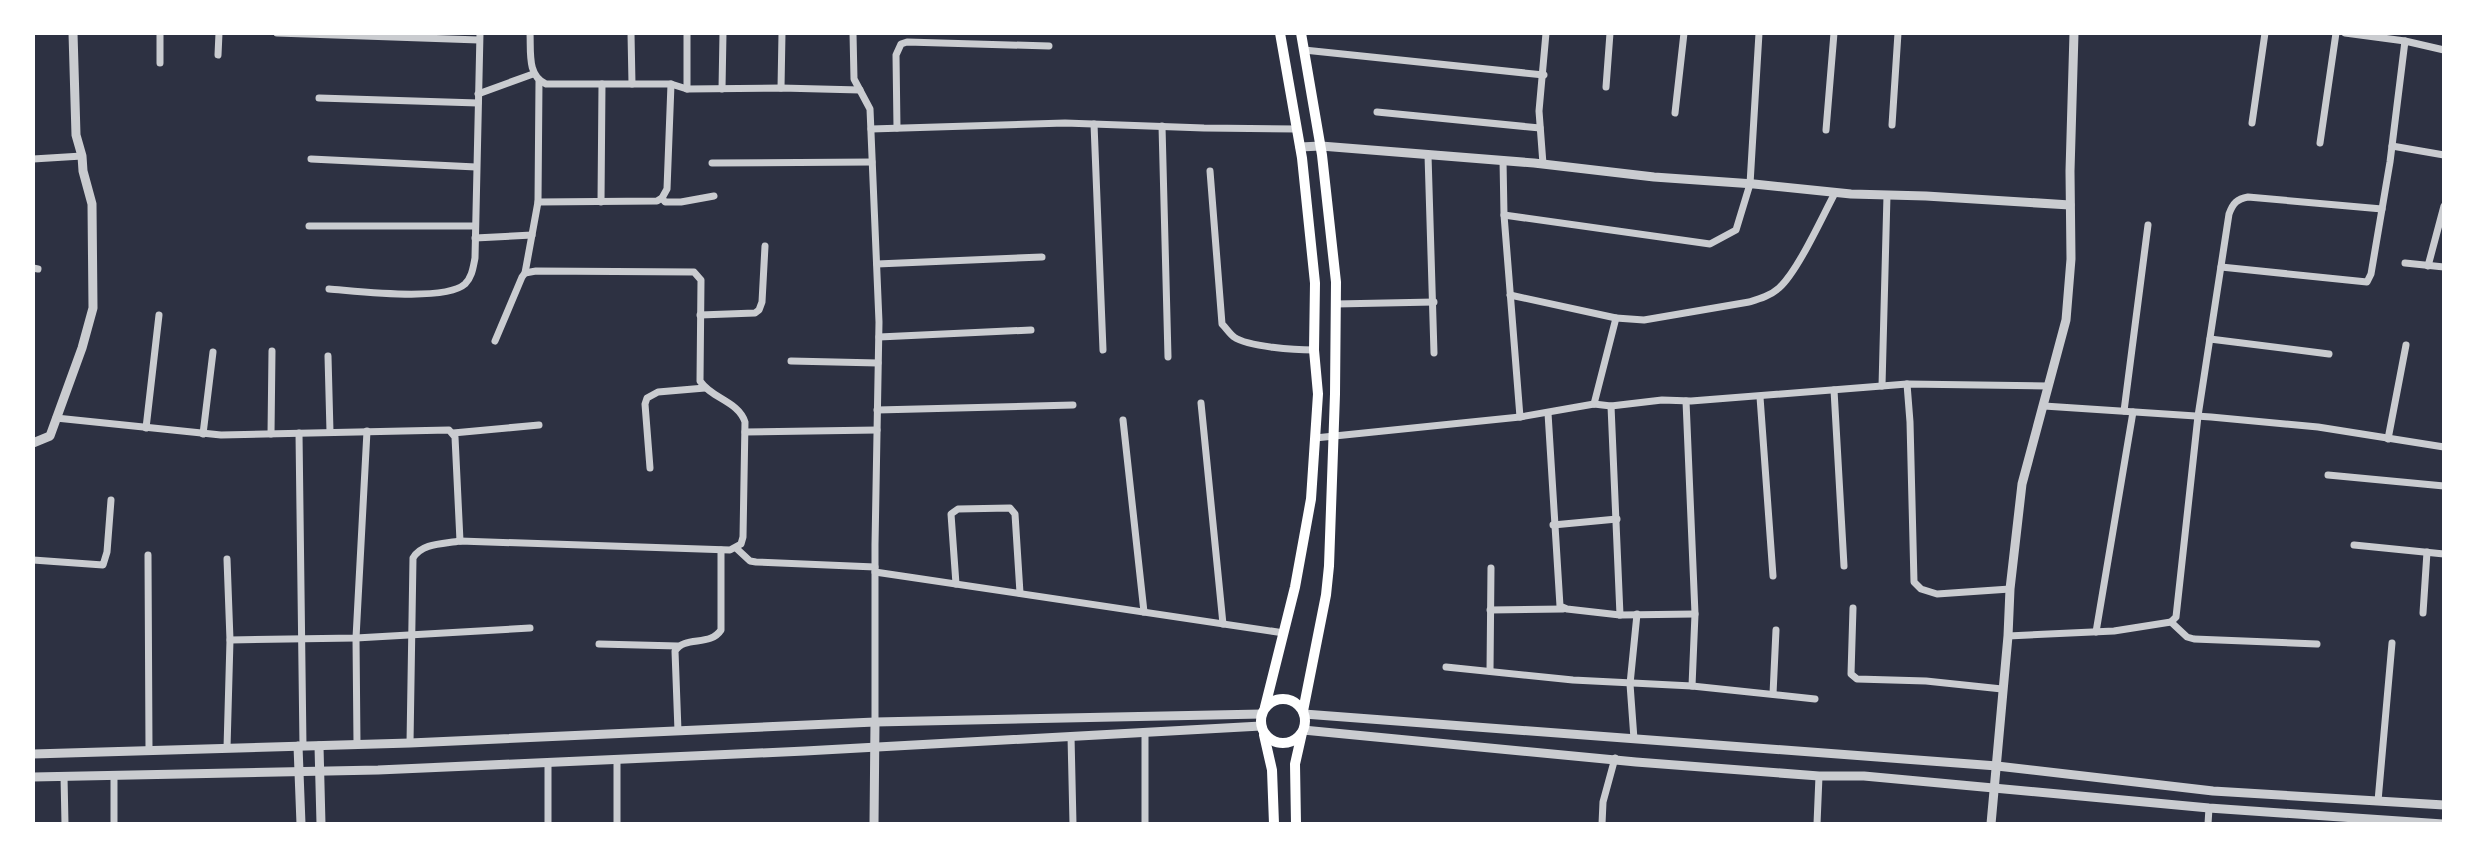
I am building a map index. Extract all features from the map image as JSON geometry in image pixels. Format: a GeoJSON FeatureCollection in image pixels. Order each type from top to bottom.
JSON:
{"type":"FeatureCollection","features":[{"type":"Feature","properties":{"kind":"main road"},"geometry":{"type":"LineString","coordinates":[[1274,824],[1272,770],[1263,730],[1263,710],[1295,587],[1311,499],[1318,394],[1314,350],[1315,283],[1300,147],[1280,33]]}},
{"type":"Feature","properties":{"kind":"main road"},"geometry":{"type":"LineString","coordinates":[[1296,824],[1295,764],[1326,595],[1334,436],[1336,282],[1321,146],[1301,33]]}},
{"type":"Feature","properties":{"kind":"main road"},"geometry":{"type":"LineString","coordinates":[[1263,710],[1270,702],[1284,699],[1292,700],[1303,712]]}},
{"type":"Feature","properties":{"kind":"main road"},"geometry":{"type":"LineString","coordinates":[[1263,730],[1270,740],[1284,744],[1298,738],[1303,731]]}},
{"type":"Feature","properties":{"kind":"street"},"geometry":{"type":"LineString","coordinates":[[33,443],[50,436],[82,348],[93,308],[92,204],[76,135],[73,33]]}},
{"type":"Feature","properties":{"kind":"street"},"geometry":{"type":"LineString","coordinates":[[160,33],[160,63]]}},
{"type":"Feature","properties":{"kind":"street"},"geometry":{"type":"LineString","coordinates":[[218,55],[219,33]]}},
{"type":"Feature","properties":{"kind":"street"},"geometry":{"type":"LineString","coordinates":[[277,33],[479,36],[475,258],[471,275],[464,285],[450,292],[436,294],[329,289]]}},
{"type":"Feature","properties":{"kind":"street"},"geometry":{"type":"LineString","coordinates":[[530,33],[533,74],[546,84],[671,84],[687,89],[860,90]]}},
{"type":"Feature","properties":{"kind":"street"},"geometry":{"type":"LineString","coordinates":[[631,33],[632,84]]}},
{"type":"Feature","properties":{"kind":"street"},"geometry":{"type":"LineString","coordinates":[[687,33],[687,89]]}},
{"type":"Feature","properties":{"kind":"street"},"geometry":{"type":"LineString","coordinates":[[722,89],[723,33]]}},
{"type":"Feature","properties":{"kind":"street"},"geometry":{"type":"LineString","coordinates":[[781,88],[782,33]]}},
{"type":"Feature","properties":{"kind":"street"},"geometry":{"type":"LineString","coordinates":[[853,33],[854,79],[870,109],[879,337],[874,824]]}},
{"type":"Feature","properties":{"kind":"street"},"geometry":{"type":"LineString","coordinates":[[992,33],[994,44]]}},
{"type":"Feature","properties":{"kind":"street"},"geometry":{"type":"LineString","coordinates":[[1543,164],[1539,111],[1546,33]]}},
{"type":"Feature","properties":{"kind":"street"},"geometry":{"type":"LineString","coordinates":[[1606,87],[1610,33]]}},
{"type":"Feature","properties":{"kind":"street"},"geometry":{"type":"LineString","coordinates":[[1675,113],[1684,33]]}},
{"type":"Feature","properties":{"kind":"street"},"geometry":{"type":"LineString","coordinates":[[1504,215],[1710,244],[1736,230],[1749,184],[1759,33]]}},
{"type":"Feature","properties":{"kind":"street"},"geometry":{"type":"LineString","coordinates":[[1826,130],[1834,33]]}},
{"type":"Feature","properties":{"kind":"street"},"geometry":{"type":"LineString","coordinates":[[1892,125],[1898,33]]}},
{"type":"Feature","properties":{"kind":"street"},"geometry":{"type":"LineString","coordinates":[[1991,824],[1996,789],[2010,589],[2022,484],[2066,320],[2071,260],[2074,33]]}},
{"type":"Feature","properties":{"kind":"street"},"geometry":{"type":"LineString","coordinates":[[2252,123],[2265,33]]}},
{"type":"Feature","properties":{"kind":"street"},"geometry":{"type":"LineString","coordinates":[[2320,143],[2336,33]]}},
{"type":"Feature","properties":{"kind":"street"},"geometry":{"type":"LineString","coordinates":[[2345,33],[2405,41],[2444,50]]}},
{"type":"Feature","properties":{"kind":"street"},"geometry":{"type":"LineString","coordinates":[[2221,267],[2367,282],[2371,274],[2392,146],[2405,41]]}},
{"type":"Feature","properties":{"kind":"street"},"geometry":{"type":"LineString","coordinates":[[897,128],[896,55],[901,44],[1049,46]]}},
{"type":"Feature","properties":{"kind":"street"},"geometry":{"type":"LineString","coordinates":[[1304,50],[1544,75]]}},
{"type":"Feature","properties":{"kind":"street"},"geometry":{"type":"LineString","coordinates":[[318,98],[478,99],[533,74]]}},
{"type":"Feature","properties":{"kind":"street"},"geometry":{"type":"LineString","coordinates":[[495,341],[525,273],[538,202],[539,81]]}},
{"type":"Feature","properties":{"kind":"street"},"geometry":{"type":"LineString","coordinates":[[601,84],[601,202]]}},
{"type":"Feature","properties":{"kind":"street"},"geometry":{"type":"LineString","coordinates":[[538,202],[657,201],[662,198],[667,189],[671,84]]}},
{"type":"Feature","properties":{"kind":"street"},"geometry":{"type":"LineString","coordinates":[[1377,112],[1540,128]]}},
{"type":"Feature","properties":{"kind":"street"},"geometry":{"type":"LineString","coordinates":[[871,129],[1094,124],[1297,129]]}},
{"type":"Feature","properties":{"kind":"street"},"geometry":{"type":"LineString","coordinates":[[1094,124],[1103,350]]}},
{"type":"Feature","properties":{"kind":"street"},"geometry":{"type":"LineString","coordinates":[[1162,126],[1168,357]]}},
{"type":"Feature","properties":{"kind":"street"},"geometry":{"type":"LineString","coordinates":[[1300,147],[1321,146],[1503,160],[1835,193],[2070,205]]}},
{"type":"Feature","properties":{"kind":"street"},"geometry":{"type":"LineString","coordinates":[[2392,146],[2444,155]]}},
{"type":"Feature","properties":{"kind":"street"},"geometry":{"type":"LineString","coordinates":[[1428,155],[1434,353]]}},
{"type":"Feature","properties":{"kind":"street"},"geometry":{"type":"LineString","coordinates":[[33,159],[82,156]]}},
{"type":"Feature","properties":{"kind":"street"},"geometry":{"type":"LineString","coordinates":[[311,159],[476,167]]}},
{"type":"Feature","properties":{"kind":"street"},"geometry":{"type":"LineString","coordinates":[[1503,160],[1504,215],[1520,417]]}},
{"type":"Feature","properties":{"kind":"street"},"geometry":{"type":"LineString","coordinates":[[712,163],[872,162]]}},
{"type":"Feature","properties":{"kind":"street"},"geometry":{"type":"LineString","coordinates":[[1210,171],[1222,324],[1234,337],[1244,341],[1314,350]]}},
{"type":"Feature","properties":{"kind":"street"},"geometry":{"type":"LineString","coordinates":[[1510,295],[1616,318],[1644,320],[1762,298],[1778,289],[1789,276],[1835,193]]}},
{"type":"Feature","properties":{"kind":"street"},"geometry":{"type":"LineString","coordinates":[[1882,386],[1887,195]]}},
{"type":"Feature","properties":{"kind":"street"},"geometry":{"type":"LineString","coordinates":[[662,198],[665,202],[681,202],[714,196]]}},
{"type":"Feature","properties":{"kind":"street"},"geometry":{"type":"LineString","coordinates":[[2008,636],[2096,632],[2171,622],[2176,617],[2198,416],[2229,214],[2233,203],[2241,198],[2382,209]]}},
{"type":"Feature","properties":{"kind":"street"},"geometry":{"type":"LineString","coordinates":[[2428,266],[2444,206]]}},
{"type":"Feature","properties":{"kind":"street"},"geometry":{"type":"LineString","coordinates":[[2124,411],[2148,225]]}},
{"type":"Feature","properties":{"kind":"street"},"geometry":{"type":"LineString","coordinates":[[309,226],[475,226]]}},
{"type":"Feature","properties":{"kind":"street"},"geometry":{"type":"LineString","coordinates":[[475,238],[532,235]]}},
{"type":"Feature","properties":{"kind":"street"},"geometry":{"type":"LineString","coordinates":[[700,315],[755,313],[759,310],[762,302],[765,246]]}},
{"type":"Feature","properties":{"kind":"street"},"geometry":{"type":"LineString","coordinates":[[877,264],[1042,257]]}},
{"type":"Feature","properties":{"kind":"street"},"geometry":{"type":"LineString","coordinates":[[2405,263],[2444,267]]}},
{"type":"Feature","properties":{"kind":"street"},"geometry":{"type":"LineString","coordinates":[[410,743],[413,558],[417,550],[460,541],[721,550],[736,548],[743,537],[745,422],[739,410],[705,388],[698,374],[701,280],[694,272],[525,273]]}},
{"type":"Feature","properties":{"kind":"street"},"geometry":{"type":"LineString","coordinates":[[1335,304],[1434,302]]}},
{"type":"Feature","properties":{"kind":"street"},"geometry":{"type":"LineString","coordinates":[[146,428],[159,315]]}},
{"type":"Feature","properties":{"kind":"street"},"geometry":{"type":"LineString","coordinates":[[1594,404],[1616,318]]}},
{"type":"Feature","properties":{"kind":"street"},"geometry":{"type":"LineString","coordinates":[[879,337],[1031,330]]}},
{"type":"Feature","properties":{"kind":"street"},"geometry":{"type":"LineString","coordinates":[[2210,339],[2329,354]]}},
{"type":"Feature","properties":{"kind":"street"},"geometry":{"type":"LineString","coordinates":[[2388,439],[2406,345]]}},
{"type":"Feature","properties":{"kind":"street"},"geometry":{"type":"LineString","coordinates":[[271,434],[272,351]]}},
{"type":"Feature","properties":{"kind":"street"},"geometry":{"type":"LineString","coordinates":[[203,434],[213,352]]}},
{"type":"Feature","properties":{"kind":"street"},"geometry":{"type":"LineString","coordinates":[[328,356],[330,432]]}},
{"type":"Feature","properties":{"kind":"street"},"geometry":{"type":"LineString","coordinates":[[791,362],[878,363]]}},
{"type":"Feature","properties":{"kind":"street"},"geometry":{"type":"LineString","coordinates":[[1315,438],[1520,417],[1594,404],[1611,406],[1662,400],[1760,397],[1907,384],[2048,387]]}},
{"type":"Feature","properties":{"kind":"street"},"geometry":{"type":"LineString","coordinates":[[1907,384],[1914,582],[1921,589],[1937,594],[2010,589]]}},
{"type":"Feature","properties":{"kind":"street"},"geometry":{"type":"LineString","coordinates":[[650,468],[645,404],[647,398],[658,392],[705,388]]}},
{"type":"Feature","properties":{"kind":"street"},"geometry":{"type":"LineString","coordinates":[[1834,390],[1844,566]]}},
{"type":"Feature","properties":{"kind":"street"},"geometry":{"type":"LineString","coordinates":[[1760,397],[1773,576]]}},
{"type":"Feature","properties":{"kind":"street"},"geometry":{"type":"LineString","coordinates":[[1686,401],[1695,614],[1692,686]]}},
{"type":"Feature","properties":{"kind":"street"},"geometry":{"type":"LineString","coordinates":[[1202,403],[1223,624]]}},
{"type":"Feature","properties":{"kind":"street"},"geometry":{"type":"LineString","coordinates":[[877,410],[1073,405]]}},
{"type":"Feature","properties":{"kind":"street"},"geometry":{"type":"LineString","coordinates":[[1611,406],[1620,615]]}},
{"type":"Feature","properties":{"kind":"street"},"geometry":{"type":"LineString","coordinates":[[2044,406],[2318,427],[2444,447]]}},
{"type":"Feature","properties":{"kind":"street"},"geometry":{"type":"LineString","coordinates":[[2096,632],[2133,412]]}},
{"type":"Feature","properties":{"kind":"street"},"geometry":{"type":"LineString","coordinates":[[1548,413],[1558,602],[1567,609]]}},
{"type":"Feature","properties":{"kind":"street"},"geometry":{"type":"LineString","coordinates":[[56,418],[203,434],[441,429],[453,433],[540,425]]}},
{"type":"Feature","properties":{"kind":"street"},"geometry":{"type":"LineString","coordinates":[[1123,420],[1144,612]]}},
{"type":"Feature","properties":{"kind":"street"},"geometry":{"type":"LineString","coordinates":[[745,432],[877,429]]}},
{"type":"Feature","properties":{"kind":"street"},"geometry":{"type":"LineString","coordinates":[[356,744],[356,638],[367,431]]}},
{"type":"Feature","properties":{"kind":"street"},"geometry":{"type":"LineString","coordinates":[[299,433],[301,824]]}},
{"type":"Feature","properties":{"kind":"street"},"geometry":{"type":"LineString","coordinates":[[453,433],[460,541]]}},
{"type":"Feature","properties":{"kind":"street"},"geometry":{"type":"LineString","coordinates":[[2328,475],[2444,486]]}},
{"type":"Feature","properties":{"kind":"street"},"geometry":{"type":"LineString","coordinates":[[33,560],[103,565],[107,552],[111,500]]}},
{"type":"Feature","properties":{"kind":"street"},"geometry":{"type":"LineString","coordinates":[[956,584],[951,514],[958,509],[1010,508],[1015,514],[1020,593]]}},
{"type":"Feature","properties":{"kind":"street"},"geometry":{"type":"LineString","coordinates":[[1553,525],[1617,519]]}},
{"type":"Feature","properties":{"kind":"street"},"geometry":{"type":"LineString","coordinates":[[2354,545],[2444,554]]}},
{"type":"Feature","properties":{"kind":"street"},"geometry":{"type":"LineString","coordinates":[[736,548],[750,561],[756,562],[875,570],[1284,633]]}},
{"type":"Feature","properties":{"kind":"street"},"geometry":{"type":"LineString","coordinates":[[599,644],[678,646],[713,639],[721,631],[721,550]]}},
{"type":"Feature","properties":{"kind":"street"},"geometry":{"type":"LineString","coordinates":[[2423,613],[2427,552]]}},
{"type":"Feature","properties":{"kind":"street"},"geometry":{"type":"LineString","coordinates":[[148,555],[149,751]]}},
{"type":"Feature","properties":{"kind":"street"},"geometry":{"type":"LineString","coordinates":[[227,559],[230,640],[227,748]]}},
{"type":"Feature","properties":{"kind":"street"},"geometry":{"type":"LineString","coordinates":[[1490,671],[1491,568]]}},
{"type":"Feature","properties":{"kind":"street"},"geometry":{"type":"LineString","coordinates":[[1853,608],[1853,677],[2002,689]]}},
{"type":"Feature","properties":{"kind":"street"},"geometry":{"type":"LineString","coordinates":[[1490,610],[1567,609],[1620,615],[1695,614]]}},
{"type":"Feature","properties":{"kind":"street"},"geometry":{"type":"LineString","coordinates":[[1634,739],[1630,684],[1637,614]]}},
{"type":"Feature","properties":{"kind":"street"},"geometry":{"type":"LineString","coordinates":[[2171,622],[2187,637],[2194,639],[2317,643]]}},
{"type":"Feature","properties":{"kind":"street"},"geometry":{"type":"LineString","coordinates":[[230,640],[356,638],[530,628]]}},
{"type":"Feature","properties":{"kind":"street"},"geometry":{"type":"LineString","coordinates":[[1773,694],[1776,630]]}},
{"type":"Feature","properties":{"kind":"street"},"geometry":{"type":"LineString","coordinates":[[2378,801],[2392,643]]}},
{"type":"Feature","properties":{"kind":"street"},"geometry":{"type":"LineString","coordinates":[[678,646],[675,655],[678,731]]}},
{"type":"Feature","properties":{"kind":"street"},"geometry":{"type":"LineString","coordinates":[[1446,667],[1630,684],[1692,686],[1815,699]]}},
{"type":"Feature","properties":{"kind":"street"},"geometry":{"type":"LineString","coordinates":[[33,754],[410,743],[875,722],[1263,710]]}},
{"type":"Feature","properties":{"kind":"street"},"geometry":{"type":"LineString","coordinates":[[1303,712],[1997,766],[2213,791],[2444,805]]}},
{"type":"Feature","properties":{"kind":"street"},"geometry":{"type":"LineString","coordinates":[[33,777],[300,773],[1145,732],[1263,730]]}},
{"type":"Feature","properties":{"kind":"street"},"geometry":{"type":"LineString","coordinates":[[1303,731],[1819,776],[1864,776],[2209,808],[2442,824]]}},
{"type":"Feature","properties":{"kind":"street"},"geometry":{"type":"LineString","coordinates":[[1145,732],[1145,824]]}},
{"type":"Feature","properties":{"kind":"street"},"geometry":{"type":"LineString","coordinates":[[1071,736],[1073,824]]}},
{"type":"Feature","properties":{"kind":"street"},"geometry":{"type":"LineString","coordinates":[[319,746],[321,824]]}},
{"type":"Feature","properties":{"kind":"street"},"geometry":{"type":"LineString","coordinates":[[1602,824],[1603,802],[1615,758]]}},
{"type":"Feature","properties":{"kind":"street"},"geometry":{"type":"LineString","coordinates":[[617,759],[617,824]]}},
{"type":"Feature","properties":{"kind":"street"},"geometry":{"type":"LineString","coordinates":[[548,762],[548,824]]}},
{"type":"Feature","properties":{"kind":"street"},"geometry":{"type":"LineString","coordinates":[[114,775],[114,824]]}},
{"type":"Feature","properties":{"kind":"street"},"geometry":{"type":"LineString","coordinates":[[64,776],[65,824]]}},
{"type":"Feature","properties":{"kind":"street"},"geometry":{"type":"LineString","coordinates":[[1817,824],[1819,776]]}},
{"type":"Feature","properties":{"kind":"street"},"geometry":{"type":"LineString","coordinates":[[2208,824],[2209,808]]}}]}
